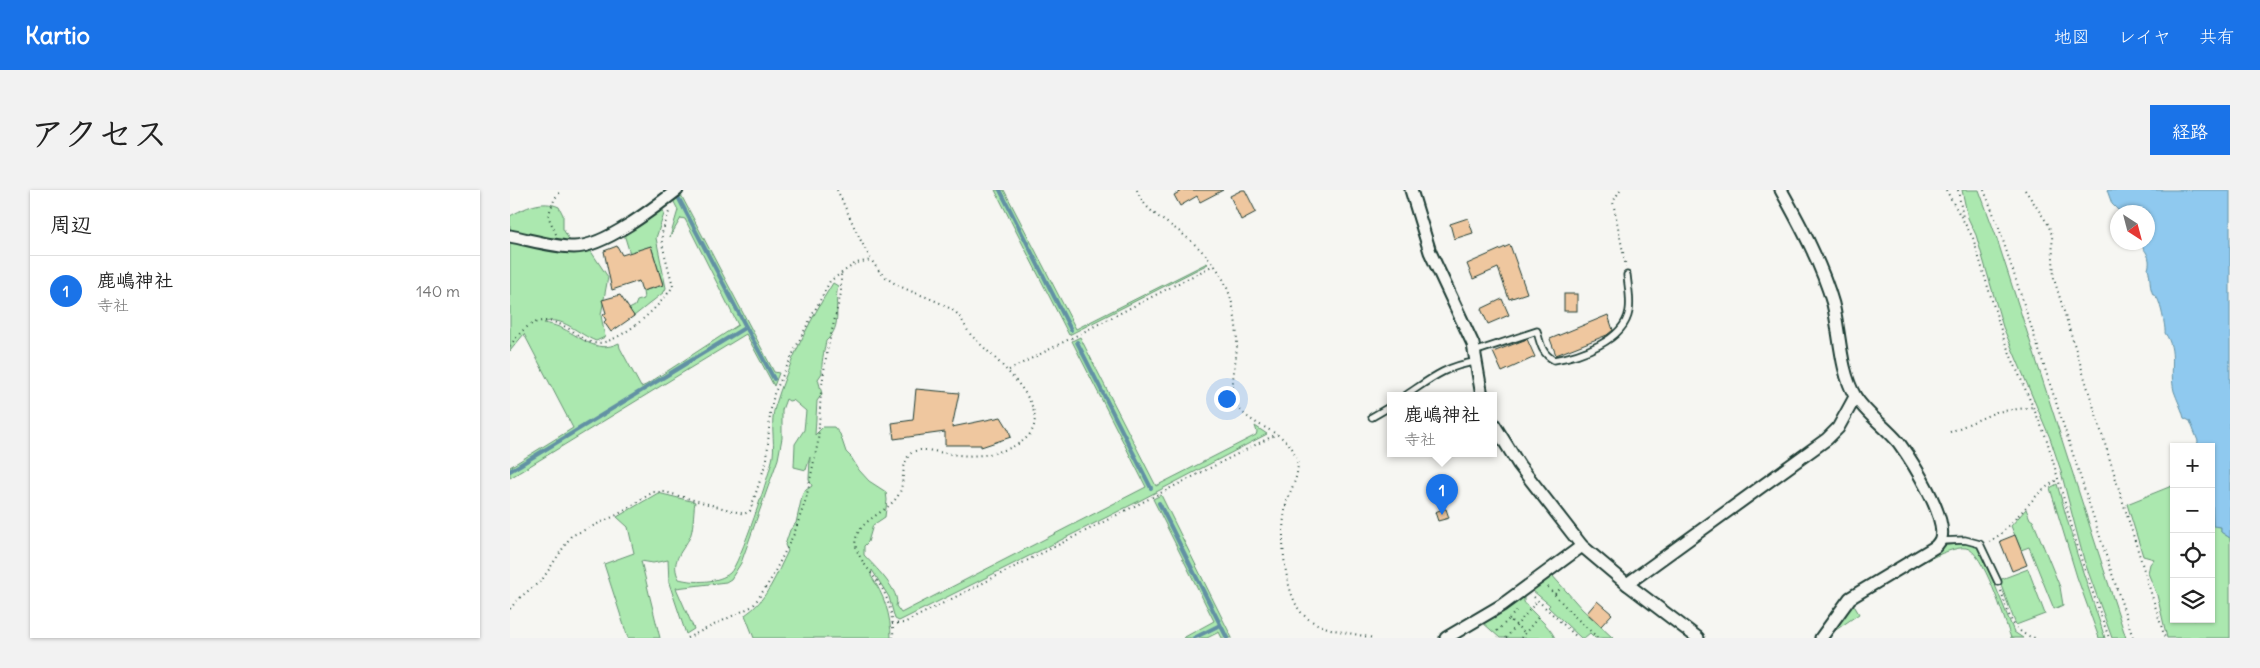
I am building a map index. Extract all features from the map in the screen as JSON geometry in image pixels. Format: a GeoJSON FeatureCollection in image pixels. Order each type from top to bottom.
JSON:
{"type":"FeatureCollection","features":[{"type":"Feature","properties":{"kind":"street"},"geometry":{"type":"LineString","coordinates":[[510,236],[576,247],[618,230],[665,200],[677,190]]}},
{"type":"Feature","properties":{"kind":"street"},"geometry":{"type":"LineString","coordinates":[[1411,190],[1430,252],[1467,330],[1481,392]]}},
{"type":"Feature","properties":{"kind":"street"},"geometry":{"type":"LineString","coordinates":[[1781,190],[1812,251],[1832,303],[1849,383],[1856,397],[1898,443],[1930,494],[1940,517],[1941,540],[1935,547],[1850,598],[1820,638]]}},
{"type":"Feature","properties":{"kind":"street"},"geometry":{"type":"LineString","coordinates":[[1626,584],[1827,439],[1838,428],[1856,397]]}},
{"type":"Feature","properties":{"kind":"street"},"geometry":{"type":"LineString","coordinates":[[1497,430],[1519,466],[1582,546],[1626,584],[1698,638]]}},
{"type":"Feature","properties":{"kind":"street"},"geometry":{"type":"LineString","coordinates":[[1446,638],[1480,620],[1582,546]]}},
{"type":"Feature","properties":{"kind":"lane"},"geometry":{"type":"LineString","coordinates":[[1411,392],[1445,369],[1537,331],[1542,348],[1548,357],[1554,360],[1587,353],[1610,339],[1629,312],[1627,275]]}},
{"type":"Feature","properties":{"kind":"lane"},"geometry":{"type":"LineString","coordinates":[[1372,417],[1387,408]]}},
{"type":"Feature","properties":{"kind":"lane"},"geometry":{"type":"LineString","coordinates":[[1941,540],[1965,540],[1980,544],[1998,582]]}},
{"type":"Feature","properties":{"kind":"path"},"geometry":{"type":"LineString","coordinates":[[562,190],[555,198],[548,216],[550,224],[564,246]]}},
{"type":"Feature","properties":{"kind":"path"},"geometry":{"type":"LineString","coordinates":[[836,190],[872,260],[883,275],[955,312],[970,334],[1008,370],[1032,405],[1034,423],[1029,435],[1012,446],[992,454],[959,455],[924,450],[911,454],[907,459],[900,492],[893,502],[860,529],[855,543],[861,558],[883,590],[888,601],[893,638]]}},
{"type":"Feature","properties":{"kind":"path"},"geometry":{"type":"LineString","coordinates":[[1137,190],[1145,206],[1185,236],[1214,265],[1226,283],[1236,329],[1234,399],[1242,412],[1277,434],[1290,446],[1298,464],[1296,478],[1287,501],[1284,529],[1285,559],[1291,595],[1298,608],[1310,621],[1373,638]]}},
{"type":"Feature","properties":{"kind":"path"},"geometry":{"type":"LineString","coordinates":[[1620,190],[1613,202],[1627,275]]}},
{"type":"Feature","properties":{"kind":"path"},"geometry":{"type":"LineString","coordinates":[[1946,190],[1973,238],[2004,340],[2046,437],[2082,562],[2109,638]]}},
{"type":"Feature","properties":{"kind":"path"},"geometry":{"type":"LineString","coordinates":[[1958,190],[1963,220]]}},
{"type":"Feature","properties":{"kind":"path"},"geometry":{"type":"LineString","coordinates":[[1984,190],[2133,638]]}},
{"type":"Feature","properties":{"kind":"path"},"geometry":{"type":"LineString","coordinates":[[2025,190],[2048,224],[2052,235],[2054,279],[2165,638]]}},
{"type":"Feature","properties":{"kind":"path"},"geometry":{"type":"LineString","coordinates":[[510,346],[524,328],[534,323],[546,321],[562,325],[592,343],[607,343],[657,307],[673,286],[662,244],[662,233],[669,212],[665,200]]}},
{"type":"Feature","properties":{"kind":"path"},"geometry":{"type":"LineString","coordinates":[[510,609],[518,599],[542,580],[571,536],[617,516],[653,492],[665,492],[744,514],[750,511],[767,459],[770,414],[774,394],[824,290],[830,281],[841,272],[856,263],[872,260]]}},
{"type":"Feature","properties":{"kind":"path"},"geometry":{"type":"LineString","coordinates":[[1008,370],[1214,265]]}},
{"type":"Feature","properties":{"kind":"path"},"geometry":{"type":"LineString","coordinates":[[687,638],[753,606],[770,581],[794,534],[806,499],[818,442],[820,391],[827,351],[841,293],[841,272]]}},
{"type":"Feature","properties":{"kind":"path"},"geometry":{"type":"LineString","coordinates":[[1950,432],[1996,412],[2034,407]]}},
{"type":"Feature","properties":{"kind":"path"},"geometry":{"type":"LineString","coordinates":[[892,624],[904,623],[1277,434]]}},
{"type":"Feature","properties":{"kind":"path"},"geometry":{"type":"LineString","coordinates":[[1980,544],[1985,544],[2001,534],[2041,491],[2058,479]]}},
{"type":"Feature","properties":{"kind":"path"},"geometry":{"type":"LineString","coordinates":[[1998,582],[2015,628],[2022,634],[2035,638]]}},
{"type":"Feature","properties":{"kind":"path"},"geometry":{"type":"LineString","coordinates":[[1543,590],[1549,586],[1598,638]]}},
{"type":"Feature","properties":{"kind":"path"},"geometry":{"type":"LineString","coordinates":[[1525,588],[1578,638]]}},
{"type":"Feature","properties":{"kind":"path"},"geometry":{"type":"LineString","coordinates":[[1555,594],[1560,589]]}},
{"type":"Feature","properties":{"kind":"path"},"geometry":{"type":"LineString","coordinates":[[1535,598],[1538,594]]}},
{"type":"Feature","properties":{"kind":"path"},"geometry":{"type":"LineString","coordinates":[[1506,638],[1538,600]]}},
{"type":"Feature","properties":{"kind":"path"},"geometry":{"type":"LineString","coordinates":[[1498,632],[1517,609]]}},
{"type":"Feature","properties":{"kind":"path"},"geometry":{"type":"LineString","coordinates":[[1521,638],[1540,615]]}},
{"type":"Feature","properties":{"kind":"path"},"geometry":{"type":"LineString","coordinates":[[1509,618],[1524,633]]}},
{"type":"Feature","properties":{"kind":"green space"},"geometry":{"type":"Polygon","coordinates":[[[995,190],[1004,190],[1076,329],[1208,264],[1069,335],[995,190]]]}},
{"type":"Feature","properties":{"kind":"green space"},"geometry":{"type":"Polygon","coordinates":[[[1962,190],[1979,190],[1996,236],[2126,638],[2112,638],[2084,560],[2060,468],[2050,438],[2003,327],[1976,235],[1968,218],[1962,190]]]}},
{"type":"Feature","properties":{"kind":"green space"},"geometry":{"type":"Polygon","coordinates":[[[680,193],[774,372],[779,373],[774,386],[746,334],[510,478],[510,467],[573,428],[524,334],[510,351],[510,216],[540,204],[559,207],[563,215],[563,229],[571,243],[590,250],[608,277],[601,315],[605,337],[596,341],[563,323],[550,321],[544,323],[567,330],[588,342],[602,347],[619,343],[641,387],[738,325],[685,219],[681,218],[670,237],[678,210],[672,198],[680,193]]]}},
{"type":"Feature","properties":{"kind":"green space"},"geometry":{"type":"Polygon","coordinates":[[[663,210],[664,214],[656,238],[666,288],[664,292],[634,316],[629,309],[635,306],[637,301],[644,299],[643,291],[663,285],[651,246],[630,254],[624,234],[628,229],[663,210]]]}},
{"type":"Feature","properties":{"kind":"green space"},"geometry":{"type":"Polygon","coordinates":[[[833,283],[838,286],[837,315],[835,328],[826,341],[822,373],[818,379],[822,394],[817,401],[815,435],[823,427],[834,427],[840,434],[846,452],[859,470],[869,481],[886,492],[885,517],[873,525],[868,542],[864,546],[864,555],[891,586],[897,600],[896,606],[901,613],[1146,487],[1072,341],[1080,337],[1156,486],[1256,435],[1255,426],[1267,434],[1139,501],[899,621],[895,619],[889,597],[872,570],[871,576],[880,590],[888,613],[891,638],[754,638],[745,615],[759,602],[775,577],[788,551],[785,545],[790,530],[796,523],[803,492],[812,486],[809,479],[810,457],[806,470],[794,467],[795,444],[804,430],[806,411],[793,400],[789,401],[786,399],[782,410],[782,438],[778,459],[741,563],[731,579],[726,582],[676,588],[694,629],[686,634],[669,583],[668,560],[653,563],[641,561],[660,638],[628,638],[604,564],[634,553],[628,527],[617,517],[658,493],[695,502],[691,535],[676,563],[679,579],[706,581],[719,579],[730,573],[741,553],[771,466],[774,413],[780,391],[800,343],[833,283]]]}},
{"type":"Feature","properties":{"kind":"green space"},"geometry":{"type":"Polygon","coordinates":[[[2057,484],[2077,554],[2105,638],[2099,638],[2077,577],[2050,488],[2057,484]]]}},
{"type":"Feature","properties":{"kind":"green space"},"geometry":{"type":"Polygon","coordinates":[[[2170,487],[2170,623],[2215,623],[2215,526],[2221,527],[2221,532],[2230,538],[2230,638],[2167,638],[2157,595],[2148,573],[2150,564],[2154,559],[2143,556],[2127,504],[2170,487]]]}},
{"type":"Feature","properties":{"kind":"green space"},"geometry":{"type":"Polygon","coordinates":[[[1161,495],[1232,638],[1222,638],[1219,632],[1207,638],[1183,638],[1214,621],[1153,499],[1161,495]]]}},
{"type":"Feature","properties":{"kind":"green space"},"geometry":{"type":"Polygon","coordinates":[[[2026,509],[2030,519],[2033,521],[2060,587],[2063,605],[2054,609],[2029,547],[2021,550],[2011,526],[2026,509]]]}},
{"type":"Feature","properties":{"kind":"green space"},"geometry":{"type":"Polygon","coordinates":[[[1968,543],[1980,548],[2014,632],[2023,638],[2011,638],[1986,573],[1973,552],[1966,548],[1948,551],[1883,584],[1943,546],[1968,543]]]}},
{"type":"Feature","properties":{"kind":"green space"},"geometry":{"type":"Polygon","coordinates":[[[2028,569],[2045,614],[2016,625],[1999,580],[2028,569]]]}},
{"type":"Feature","properties":{"kind":"green space"},"geometry":{"type":"Polygon","coordinates":[[[1551,574],[1582,609],[1613,638],[1595,638],[1590,633],[1581,638],[1548,607],[1550,605],[1533,591],[1532,587],[1551,574]]]}},
{"type":"Feature","properties":{"kind":"green space"},"geometry":{"type":"Polygon","coordinates":[[[1522,596],[1524,602],[1555,638],[1500,638],[1482,622],[1522,596]]]}},
{"type":"Feature","properties":{"kind":"green space"},"geometry":{"type":"Polygon","coordinates":[[[1852,602],[1859,614],[1830,634],[1852,602]]]}},
{"type":"Feature","properties":{"kind":"water"},"geometry":{"type":"Polygon","coordinates":[[[2107,190],[2230,190],[2230,538],[2221,532],[2221,527],[2215,526],[2215,443],[2198,443],[2190,421],[2184,418],[2174,391],[2171,347],[2165,333],[2160,304],[2151,289],[2148,257],[2144,250],[2155,250],[2155,205],[2112,204],[2107,190]]]}},
{"type":"Feature","properties":{"kind":"building"},"geometry":{"type":"Polygon","coordinates":[[[1183,190],[1223,190],[1200,202],[1197,196],[1180,206],[1174,195],[1183,190]]]}},
{"type":"Feature","properties":{"kind":"building"},"geometry":{"type":"Polygon","coordinates":[[[1245,190],[1256,212],[1241,220],[1230,196],[1245,190]]]}},
{"type":"Feature","properties":{"kind":"building"},"geometry":{"type":"Polygon","coordinates":[[[1468,218],[1473,233],[1454,239],[1450,224],[1468,218]]]}},
{"type":"Feature","properties":{"kind":"building"},"geometry":{"type":"Polygon","coordinates":[[[1510,245],[1527,293],[1509,299],[1498,268],[1473,279],[1467,264],[1510,245]]]}},
{"type":"Feature","properties":{"kind":"building"},"geometry":{"type":"Polygon","coordinates":[[[617,246],[622,255],[651,246],[663,285],[642,291],[639,281],[612,290],[604,251],[617,246]]]}},
{"type":"Feature","properties":{"kind":"building"},"geometry":{"type":"Polygon","coordinates":[[[1564,294],[1577,294],[1577,311],[1564,311],[1564,294]]]}},
{"type":"Feature","properties":{"kind":"building"},"geometry":{"type":"Polygon","coordinates":[[[620,295],[634,316],[611,332],[604,322],[606,320],[603,315],[606,313],[602,300],[620,295]]]}},
{"type":"Feature","properties":{"kind":"building"},"geometry":{"type":"Polygon","coordinates":[[[1502,299],[1509,315],[1488,324],[1481,309],[1502,299]]]}},
{"type":"Feature","properties":{"kind":"building"},"geometry":{"type":"Polygon","coordinates":[[[1608,315],[1613,330],[1607,335],[1556,355],[1550,339],[1608,315]]]}},
{"type":"Feature","properties":{"kind":"building"},"geometry":{"type":"Polygon","coordinates":[[[1527,339],[1535,357],[1502,372],[1493,352],[1527,339]]]}},
{"type":"Feature","properties":{"kind":"building"},"geometry":{"type":"Polygon","coordinates":[[[916,389],[959,393],[952,427],[1001,417],[1011,437],[981,447],[981,445],[945,445],[945,432],[894,439],[892,423],[913,420],[916,389]]]}},
{"type":"Feature","properties":{"kind":"building"},"geometry":{"type":"Polygon","coordinates":[[[1446,509],[1449,518],[1438,521],[1435,512],[1446,509]]]}},
{"type":"Feature","properties":{"kind":"building"},"geometry":{"type":"Polygon","coordinates":[[[2015,535],[2027,565],[2012,571],[2000,541],[2015,535]]]}},
{"type":"Feature","properties":{"kind":"building"},"geometry":{"type":"Polygon","coordinates":[[[1597,601],[1612,614],[1601,626],[1587,613],[1597,601]]]}},
{"type":"Feature","properties":{"kind":"waterway"},"geometry":{"type":"LineString","coordinates":[[1000,190],[1071,330]]}},
{"type":"Feature","properties":{"kind":"waterway"},"geometry":{"type":"LineString","coordinates":[[510,471],[746,327],[677,195]]}},
{"type":"Feature","properties":{"kind":"waterway"},"geometry":{"type":"LineString","coordinates":[[746,327],[774,379]]}},
{"type":"Feature","properties":{"kind":"waterway"},"geometry":{"type":"LineString","coordinates":[[1077,342],[1151,488]]}},
{"type":"Feature","properties":{"kind":"waterway"},"geometry":{"type":"LineString","coordinates":[[1159,503],[1227,638]]}},
{"type":"Feature","properties":{"kind":"waterway"},"geometry":{"type":"LineString","coordinates":[[1194,638],[1220,625]]}},
{"type":"Feature","properties":{"kind":"place","name":"鹿嶋神社"},"geometry":{"type":"Point","coordinates":[1442,515]}}]}
